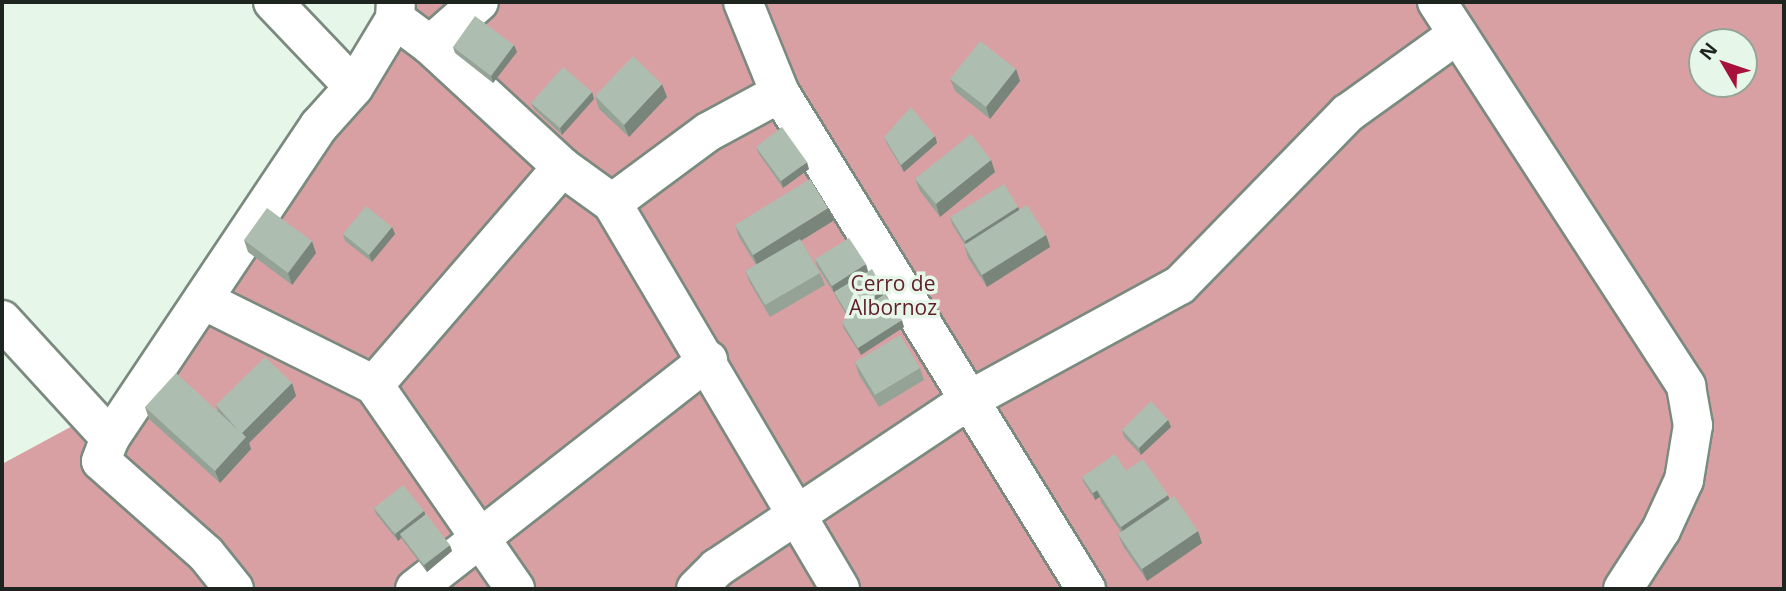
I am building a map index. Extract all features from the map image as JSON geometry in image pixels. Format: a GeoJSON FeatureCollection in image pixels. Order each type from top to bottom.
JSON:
{"type":"FeatureCollection","features":[{"type":"Feature","properties":{"kind":"street"},"geometry":{"type":"LineString","coordinates":[[273,2],[354,87]]}},
{"type":"Feature","properties":{"kind":"street"},"geometry":{"type":"LineString","coordinates":[[430,45],[479,2]]}},
{"type":"Feature","properties":{"kind":"street"},"geometry":{"type":"LineString","coordinates":[[743,2],[780,93],[1086,589]]}},
{"type":"Feature","properties":{"kind":"street"},"geometry":{"type":"LineString","coordinates":[[1437,2],[1686,386],[1693,425],[1684,480],[1661,530],[1623,589]]}},
{"type":"Feature","properties":{"kind":"street"},"geometry":{"type":"LineString","coordinates":[[234,589],[206,554],[101,461],[110,438],[319,126],[354,87],[395,11],[562,167],[612,203],[708,360],[795,518],[840,589]]}},
{"type":"Feature","properties":{"kind":"street"},"geometry":{"type":"LineString","coordinates":[[696,589],[717,568],[970,400],[1180,285],[1348,113],[1458,34]]}},
{"type":"Feature","properties":{"kind":"street"},"geometry":{"type":"LineString","coordinates":[[612,203],[708,132],[780,93]]}},
{"type":"Feature","properties":{"kind":"street"},"geometry":{"type":"LineString","coordinates":[[374,385],[562,167]]}},
{"type":"Feature","properties":{"kind":"street"},"geometry":{"type":"LineString","coordinates":[[203,300],[374,385],[515,589]]}},
{"type":"Feature","properties":{"kind":"street"},"geometry":{"type":"LineString","coordinates":[[2,320],[110,438]]}},
{"type":"Feature","properties":{"kind":"street"},"geometry":{"type":"LineString","coordinates":[[415,589],[708,360]]}},
{"type":"Feature","properties":{"kind":"green space","name":"Cerro de Albornoz"},"geometry":{"type":"Polygon","coordinates":[[[384,2],[1784,2],[1784,589],[2,589],[2,464],[126,397],[384,2]]]}},
{"type":"Feature","properties":{"kind":"building"},"geometry":{"type":"Polygon","coordinates":[[[475,16],[514,45],[491,76],[453,47],[475,16]]]}},
{"type":"Feature","properties":{"kind":"building"},"geometry":{"type":"Polygon","coordinates":[[[980,41],[1016,69],[986,107],[950,79],[980,41]]]}},
{"type":"Feature","properties":{"kind":"building"},"geometry":{"type":"Polygon","coordinates":[[[633,56],[662,84],[624,125],[595,96],[633,56]]]}},
{"type":"Feature","properties":{"kind":"building"},"geometry":{"type":"Polygon","coordinates":[[[563,67],[592,92],[560,128],[531,103],[563,67]]]}},
{"type":"Feature","properties":{"kind":"building"},"geometry":{"type":"Polygon","coordinates":[[[911,107],[935,136],[901,165],[884,137],[911,107]]]}},
{"type":"Feature","properties":{"kind":"building"},"geometry":{"type":"Polygon","coordinates":[[[782,127],[807,162],[781,181],[756,147],[782,127]]]}},
{"type":"Feature","properties":{"kind":"building"},"geometry":{"type":"Polygon","coordinates":[[[971,134],[991,160],[936,204],[915,179],[971,134]]]}},
{"type":"Feature","properties":{"kind":"building"},"geometry":{"type":"Polygon","coordinates":[[[810,179],[828,208],[753,255],[735,225],[810,179]]]}},
{"type":"Feature","properties":{"kind":"building"},"geometry":{"type":"Polygon","coordinates":[[[1004,184],[1018,207],[965,241],[950,217],[1004,184]]]}},
{"type":"Feature","properties":{"kind":"building"},"geometry":{"type":"Polygon","coordinates":[[[1027,205],[1046,235],[982,275],[964,245],[1027,205]]]}},
{"type":"Feature","properties":{"kind":"building"},"geometry":{"type":"Polygon","coordinates":[[[366,206],[392,227],[369,255],[343,234],[366,206]]]}},
{"type":"Feature","properties":{"kind":"building"},"geometry":{"type":"Polygon","coordinates":[[[267,208],[312,241],[288,273],[244,240],[267,208]]]}},
{"type":"Feature","properties":{"kind":"building"},"geometry":{"type":"Polygon","coordinates":[[[849,238],[866,264],[832,286],[815,259],[849,238]]]}},
{"type":"Feature","properties":{"kind":"building"},"geometry":{"type":"Polygon","coordinates":[[[800,239],[820,273],[765,305],[745,271],[800,239]]]}},
{"type":"Feature","properties":{"kind":"building"},"geometry":{"type":"Polygon","coordinates":[[[872,269],[884,290],[847,313],[834,292],[872,269]]]}},
{"type":"Feature","properties":{"kind":"building"},"geometry":{"type":"Polygon","coordinates":[[[885,294],[902,320],[858,348],[842,322],[885,294]]]}},
{"type":"Feature","properties":{"kind":"building"},"geometry":{"type":"Polygon","coordinates":[[[900,335],[920,368],[875,395],[855,362],[900,335]]]}},
{"type":"Feature","properties":{"kind":"building"},"geometry":{"type":"Polygon","coordinates":[[[265,357],[292,383],[242,433],[246,437],[215,471],[145,407],[176,373],[238,430],[216,405],[265,357]]]}},
{"type":"Feature","properties":{"kind":"building"},"geometry":{"type":"Polygon","coordinates":[[[1151,401],[1168,420],[1139,448],[1122,430],[1151,401]]]}},
{"type":"Feature","properties":{"kind":"building"},"geometry":{"type":"Polygon","coordinates":[[[1115,454],[1126,471],[1093,493],[1082,477],[1115,454]]]}},
{"type":"Feature","properties":{"kind":"building"},"geometry":{"type":"Polygon","coordinates":[[[1143,459],[1168,495],[1121,527],[1097,490],[1143,459]]]}},
{"type":"Feature","properties":{"kind":"building"},"geometry":{"type":"Polygon","coordinates":[[[403,485],[424,511],[395,534],[374,508],[403,485]]]}},
{"type":"Feature","properties":{"kind":"building"},"geometry":{"type":"Polygon","coordinates":[[[1174,496],[1198,531],[1142,569],[1118,534],[1174,496]]]}},
{"type":"Feature","properties":{"kind":"building"},"geometry":{"type":"Polygon","coordinates":[[[426,514],[450,545],[424,565],[400,534],[426,514]]]}}]}
